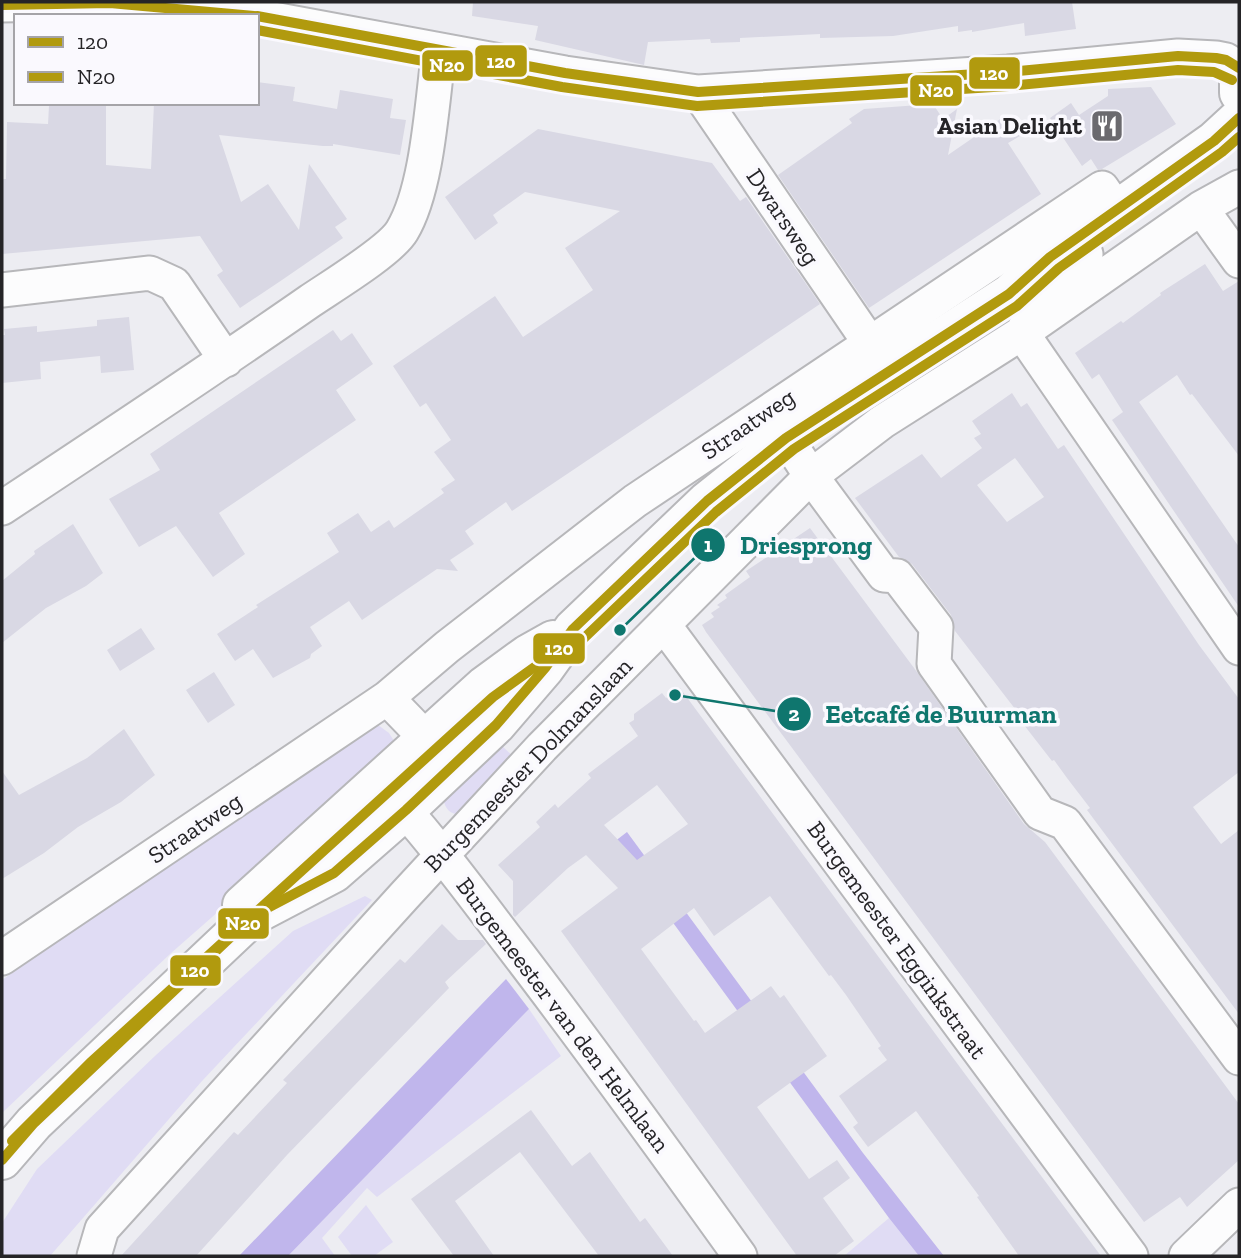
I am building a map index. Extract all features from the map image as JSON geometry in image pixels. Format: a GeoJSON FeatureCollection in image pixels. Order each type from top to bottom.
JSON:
{"type":"FeatureCollection","features":[{"type":"Feature","properties":{"kind":"main road"},"geometry":{"type":"LineString","coordinates":[[1239,78],[1239,93]]}},
{"type":"Feature","properties":{"kind":"main road","name":"Straatweg"},"geometry":{"type":"LineString","coordinates":[[2,1160],[34,1123],[254,915],[334,873],[453,767],[496,725],[545,668],[573,629],[707,500],[786,438],[1009,294],[1050,257],[1214,141],[1239,118]]}},
{"type":"Feature","properties":{"kind":"main road","name":"Straatweg"},"geometry":{"type":"LineString","coordinates":[[1009,294],[1058,274],[1228,163],[1239,153]]}},
{"type":"Feature","properties":{"kind":"main road","name":"Straatweg"},"geometry":{"type":"LineString","coordinates":[[2,1131],[80,1053],[484,686],[528,654],[573,629]]}},
{"type":"Feature","properties":{"kind":"street"},"geometry":{"type":"LineString","coordinates":[[2,5],[110,3],[234,14]]}},
{"type":"Feature","properties":{"kind":"street"},"geometry":{"type":"LineString","coordinates":[[259,16],[565,74],[698,93],[994,73],[1178,56],[1216,58],[1239,68]]}},
{"type":"Feature","properties":{"kind":"street"},"geometry":{"type":"LineString","coordinates":[[2,508],[226,360],[366,262],[401,233],[413,209],[421,179],[439,50]]}},
{"type":"Feature","properties":{"kind":"street","name":"Dwarsweg"},"geometry":{"type":"LineString","coordinates":[[698,93],[869,342]]}},
{"type":"Feature","properties":{"kind":"street","name":"Burgemeester Dolmanslaan"},"geometry":{"type":"LineString","coordinates":[[94,1256],[102,1229],[442,855],[582,706],[811,476],[882,422],[1021,333],[1201,208],[1239,187]]}},
{"type":"Feature","properties":{"kind":"street","name":"Straatweg"},"geometry":{"type":"LineString","coordinates":[[2,958],[387,698],[447,647],[635,501],[869,342],[1102,188],[1118,211]]}},
{"type":"Feature","properties":{"kind":"street"},"geometry":{"type":"LineString","coordinates":[[1201,208],[1239,261]]}},
{"type":"Feature","properties":{"kind":"street","name":"Straatweg"},"geometry":{"type":"LineString","coordinates":[[1021,333],[1034,310],[1081,274],[1086,254]]}},
{"type":"Feature","properties":{"kind":"street"},"geometry":{"type":"LineString","coordinates":[[2,290],[149,274],[174,284],[226,360]]}},
{"type":"Feature","properties":{"kind":"street"},"geometry":{"type":"LineString","coordinates":[[1021,333],[1239,648]]}},
{"type":"Feature","properties":{"kind":"street","name":"Straatweg"},"geometry":{"type":"LineString","coordinates":[[786,438],[884,575],[897,576],[936,627],[934,664],[1040,813],[1065,823],[1239,1058]]}},
{"type":"Feature","properties":{"kind":"street","name":"Burgemeester Egginkstraat"},"geometry":{"type":"LineString","coordinates":[[664,625],[1131,1256]]}},
{"type":"Feature","properties":{"kind":"street"},"geometry":{"type":"LineString","coordinates":[[387,698],[453,767]]}},
{"type":"Feature","properties":{"kind":"street","name":"Burgemeester van den Helmlaan"},"geometry":{"type":"LineString","coordinates":[[378,781],[406,810],[442,855],[590,1047],[740,1256]]}},
{"type":"Feature","properties":{"kind":"street"},"geometry":{"type":"LineString","coordinates":[[1186,1256],[1239,1205]]}},
{"type":"Feature","properties":{"kind":"shaded area"},"geometry":{"type":"Polygon","coordinates":[[[378,725],[389,733],[396,744],[367,781],[170,954],[2,1113],[2,980],[366,727],[378,725]]]}},
{"type":"Feature","properties":{"kind":"shaded area"},"geometry":{"type":"Polygon","coordinates":[[[500,744],[517,760],[462,815],[450,812],[444,802],[450,789],[500,744]]]}},
{"type":"Feature","properties":{"kind":"shaded area"},"geometry":{"type":"Polygon","coordinates":[[[627,832],[863,1153],[944,1256],[919,1256],[889,1218],[614,842],[627,832]]]}},
{"type":"Feature","properties":{"kind":"shaded area"},"geometry":{"type":"Polygon","coordinates":[[[365,896],[372,900],[202,1081],[50,1256],[2,1256],[2,1223],[37,1169],[156,1055],[293,931],[365,896]]]}},
{"type":"Feature","properties":{"kind":"shaded area"},"geometry":{"type":"Polygon","coordinates":[[[506,979],[529,1009],[288,1256],[239,1256],[506,979]]]}},
{"type":"Feature","properties":{"kind":"shaded area"},"geometry":{"type":"Polygon","coordinates":[[[529,1009],[561,1056],[377,1197],[367,1188],[322,1238],[335,1256],[288,1256],[529,1009]]]}},
{"type":"Feature","properties":{"kind":"shaded area"},"geometry":{"type":"Polygon","coordinates":[[[366,1205],[393,1242],[374,1256],[352,1256],[338,1237],[366,1205]]]}},
{"type":"Feature","properties":{"kind":"shaded area"},"geometry":{"type":"Polygon","coordinates":[[[889,1218],[919,1256],[844,1256],[889,1218]]]}},
{"type":"Feature","properties":{"kind":"building"},"geometry":{"type":"Polygon","coordinates":[[[473,2],[1072,2],[1076,29],[1025,36],[1024,23],[972,32],[958,32],[958,26],[893,36],[820,38],[820,34],[740,38],[740,42],[711,43],[710,39],[648,42],[644,65],[535,40],[538,26],[472,16],[473,2]]]}},
{"type":"Feature","properties":{"kind":"building"},"geometry":{"type":"Polygon","coordinates":[[[259,82],[295,87],[293,101],[337,109],[340,90],[393,99],[390,118],[406,120],[400,155],[333,144],[323,146],[219,135],[241,202],[268,184],[299,230],[309,164],[347,219],[335,227],[343,238],[240,308],[217,275],[223,271],[200,236],[2,254],[2,179],[6,179],[7,122],[48,124],[49,106],[53,105],[106,105],[106,165],[151,169],[154,105],[259,105],[259,82]]]}},
{"type":"Feature","properties":{"kind":"building"},"geometry":{"type":"Polygon","coordinates":[[[1151,87],[1176,124],[1102,169],[1098,170],[1091,159],[1082,166],[1050,118],[1071,103],[1079,115],[1108,96],[1108,89],[1151,87]]]}},
{"type":"Feature","properties":{"kind":"building"},"geometry":{"type":"Polygon","coordinates":[[[933,104],[943,119],[957,109],[948,155],[1006,115],[1020,136],[1008,143],[1041,194],[869,308],[778,175],[852,123],[849,119],[864,109],[933,104]]]}},
{"type":"Feature","properties":{"kind":"building"},"geometry":{"type":"Polygon","coordinates":[[[538,129],[712,163],[740,201],[746,197],[820,304],[512,511],[506,502],[465,531],[474,544],[450,560],[458,571],[437,569],[362,620],[349,601],[310,627],[322,646],[311,654],[310,658],[273,678],[253,649],[235,661],[217,634],[258,607],[256,605],[339,552],[327,533],[358,513],[371,532],[389,520],[394,528],[444,493],[441,489],[455,480],[434,452],[451,440],[426,403],[420,407],[393,366],[495,296],[523,337],[593,290],[565,248],[620,211],[525,192],[493,215],[498,223],[475,240],[445,197],[538,129]]]}},
{"type":"Feature","properties":{"kind":"building"},"geometry":{"type":"Polygon","coordinates":[[[1205,264],[1223,291],[1239,281],[1239,456],[1177,375],[1139,402],[1239,547],[1239,607],[1112,420],[1123,412],[1099,374],[1092,379],[1075,353],[1121,321],[1123,323],[1161,295],[1160,293],[1205,264]]]}},
{"type":"Feature","properties":{"kind":"building"},"geometry":{"type":"Polygon","coordinates":[[[129,317],[134,370],[101,373],[100,356],[40,362],[41,379],[2,383],[4,329],[37,326],[37,332],[97,326],[97,320],[129,317]]]}},
{"type":"Feature","properties":{"kind":"building"},"geometry":{"type":"Polygon","coordinates":[[[333,330],[341,341],[352,333],[373,364],[336,390],[356,420],[219,513],[245,554],[213,577],[176,526],[139,547],[109,499],[160,470],[150,454],[333,330]]]}},
{"type":"Feature","properties":{"kind":"building"},"geometry":{"type":"Polygon","coordinates":[[[1012,393],[1021,407],[1027,403],[1058,449],[1064,445],[1199,645],[1239,699],[1239,772],[1193,807],[1221,844],[1239,830],[1239,1014],[1087,810],[1090,808],[1024,725],[1026,723],[955,631],[951,615],[912,564],[899,557],[855,498],[922,454],[941,478],[982,448],[974,438],[981,434],[972,421],[1012,393]],[[1015,458],[977,485],[1007,522],[1044,497],[1015,458]]]}},
{"type":"Feature","properties":{"kind":"building"},"geometry":{"type":"Polygon","coordinates":[[[73,524],[103,573],[86,586],[46,608],[2,643],[2,581],[35,554],[34,551],[73,524]]]}},
{"type":"Feature","properties":{"kind":"building"},"geometry":{"type":"Polygon","coordinates":[[[810,528],[917,672],[1024,824],[1045,842],[1239,1104],[1239,1160],[1187,1207],[1180,1197],[1144,1222],[702,625],[714,617],[711,613],[727,598],[725,595],[750,577],[746,571],[810,528]]]}},
{"type":"Feature","properties":{"kind":"building"},"geometry":{"type":"Polygon","coordinates":[[[141,628],[155,649],[120,671],[107,650],[141,628]]]}},
{"type":"Feature","properties":{"kind":"building"},"geometry":{"type":"Polygon","coordinates":[[[214,672],[235,705],[208,723],[186,690],[214,672]]]}},
{"type":"Feature","properties":{"kind":"building"},"geometry":{"type":"Polygon","coordinates":[[[680,688],[1101,1256],[1019,1256],[977,1197],[979,1196],[916,1111],[868,1147],[853,1127],[858,1123],[839,1096],[887,1060],[878,1048],[881,1046],[846,995],[770,896],[714,936],[694,908],[641,949],[694,1021],[696,1020],[705,1033],[771,986],[780,998],[784,995],[827,1056],[757,1107],[809,1179],[837,1160],[850,1178],[823,1198],[854,1241],[834,1256],[797,1256],[561,931],[618,888],[586,855],[515,917],[513,915],[513,881],[498,865],[540,827],[536,822],[555,804],[558,808],[591,778],[588,774],[638,736],[629,723],[634,720],[634,714],[662,693],[666,698],[680,688]],[[657,785],[604,825],[637,860],[688,824],[657,785]]]}},
{"type":"Feature","properties":{"kind":"building"},"geometry":{"type":"Polygon","coordinates":[[[124,729],[155,775],[121,802],[78,827],[44,853],[2,879],[2,771],[19,795],[87,758],[124,729]]]}},
{"type":"Feature","properties":{"kind":"building"},"geometry":{"type":"Polygon","coordinates":[[[442,924],[458,940],[483,940],[486,944],[445,982],[449,988],[287,1155],[196,1256],[121,1256],[234,1132],[238,1135],[287,1083],[283,1080],[400,959],[405,963],[442,924]]]}},
{"type":"Feature","properties":{"kind":"building"},"geometry":{"type":"Polygon","coordinates":[[[531,1110],[572,1166],[590,1152],[640,1222],[645,1218],[673,1256],[599,1256],[520,1152],[455,1201],[494,1256],[454,1256],[411,1199],[531,1110]]]}},
{"type":"Feature","properties":{"kind":"transit line","name":"120"},"geometry":{"type":"LineString","coordinates":[[2,5],[110,3],[232,14]]}},
{"type":"Feature","properties":{"kind":"transit line","name":"120"},"geometry":{"type":"LineString","coordinates":[[259,16],[565,73],[698,92],[1008,72],[1178,56],[1216,58],[1226,60],[1239,68]]}},
{"type":"Feature","properties":{"kind":"transit line","name":"N20"},"geometry":{"type":"LineString","coordinates":[[259,30],[562,87],[697,106],[1009,86],[1178,70],[1214,72],[1232,80]]}},
{"type":"Feature","properties":{"kind":"transit line","name":"120"},"geometry":{"type":"LineString","coordinates":[[2,1160],[34,1123],[254,915],[334,873],[406,810],[496,725],[545,668],[573,629],[707,501],[786,438],[1009,294],[1050,257],[1214,141],[1239,118]]}},
{"type":"Feature","properties":{"kind":"transit line","name":"N20"},"geometry":{"type":"LineString","coordinates":[[12,1141],[90,1063],[493,697],[536,666],[582,640],[716,512],[794,449],[1017,306],[1059,268],[1222,152],[1239,137]]}},
{"type":"Feature","properties":{"kind":"place","name":"Asian Delight"},"geometry":{"type":"Point","coordinates":[1107,126]}},
{"type":"Feature","properties":{"kind":"place","name":"Driesprong"},"geometry":{"type":"Point","coordinates":[620,630]}},
{"type":"Feature","properties":{"kind":"place","name":"Eetcafé de Buurman"},"geometry":{"type":"Point","coordinates":[675,695]}}]}
